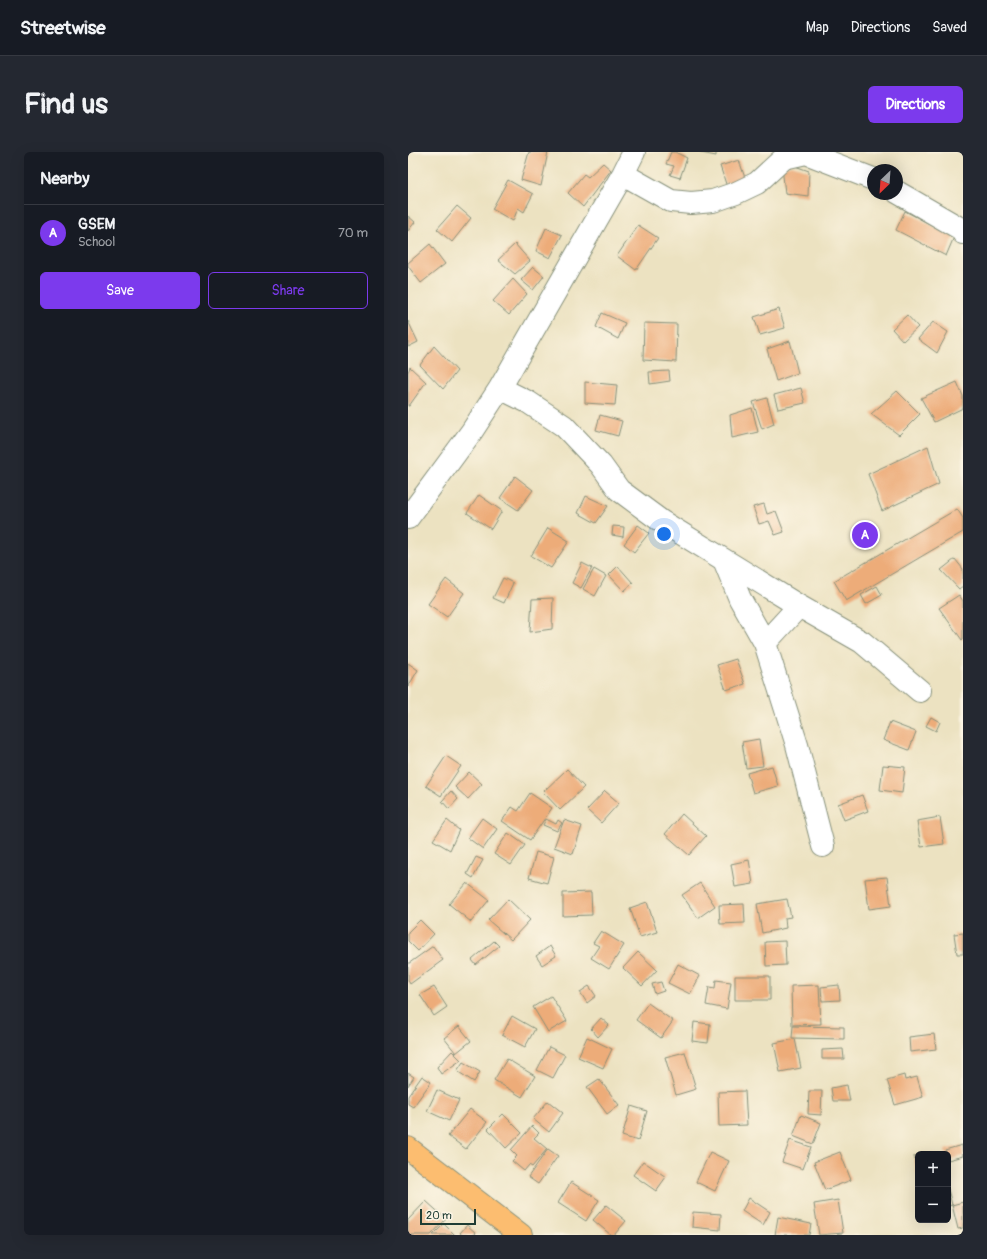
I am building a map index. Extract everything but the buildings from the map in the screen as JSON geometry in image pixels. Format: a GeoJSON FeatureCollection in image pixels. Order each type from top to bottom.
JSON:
{"type":"FeatureCollection","features":[{"type":"Feature","properties":{"kind":"main road"},"geometry":{"type":"LineString","coordinates":[[408,1148],[521,1235]]}},
{"type":"Feature","properties":{"kind":"street"},"geometry":{"type":"LineString","coordinates":[[408,518],[472,431],[500,388],[623,174],[634,152]]}},
{"type":"Feature","properties":{"kind":"street"},"geometry":{"type":"LineString","coordinates":[[623,174],[671,201],[691,203],[713,201],[736,193],[756,183],[784,158],[806,153],[867,177]]}},
{"type":"Feature","properties":{"kind":"street"},"geometry":{"type":"LineString","coordinates":[[903,195],[961,229],[963,233]]}},
{"type":"Feature","properties":{"kind":"street"},"geometry":{"type":"LineString","coordinates":[[500,388],[528,402],[564,426],[601,465],[619,490],[661,521],[799,606],[862,642],[920,691]]}},
{"type":"Feature","properties":{"kind":"street"},"geometry":{"type":"LineString","coordinates":[[724,560],[740,599],[765,643],[797,745],[823,846]]}},
{"type":"Feature","properties":{"kind":"street"},"geometry":{"type":"LineString","coordinates":[[765,643],[799,606]]}},
{"type":"Feature","properties":{"kind":"place","name":"GSEM"},"geometry":{"type":"Point","coordinates":[865,535]}}]}
